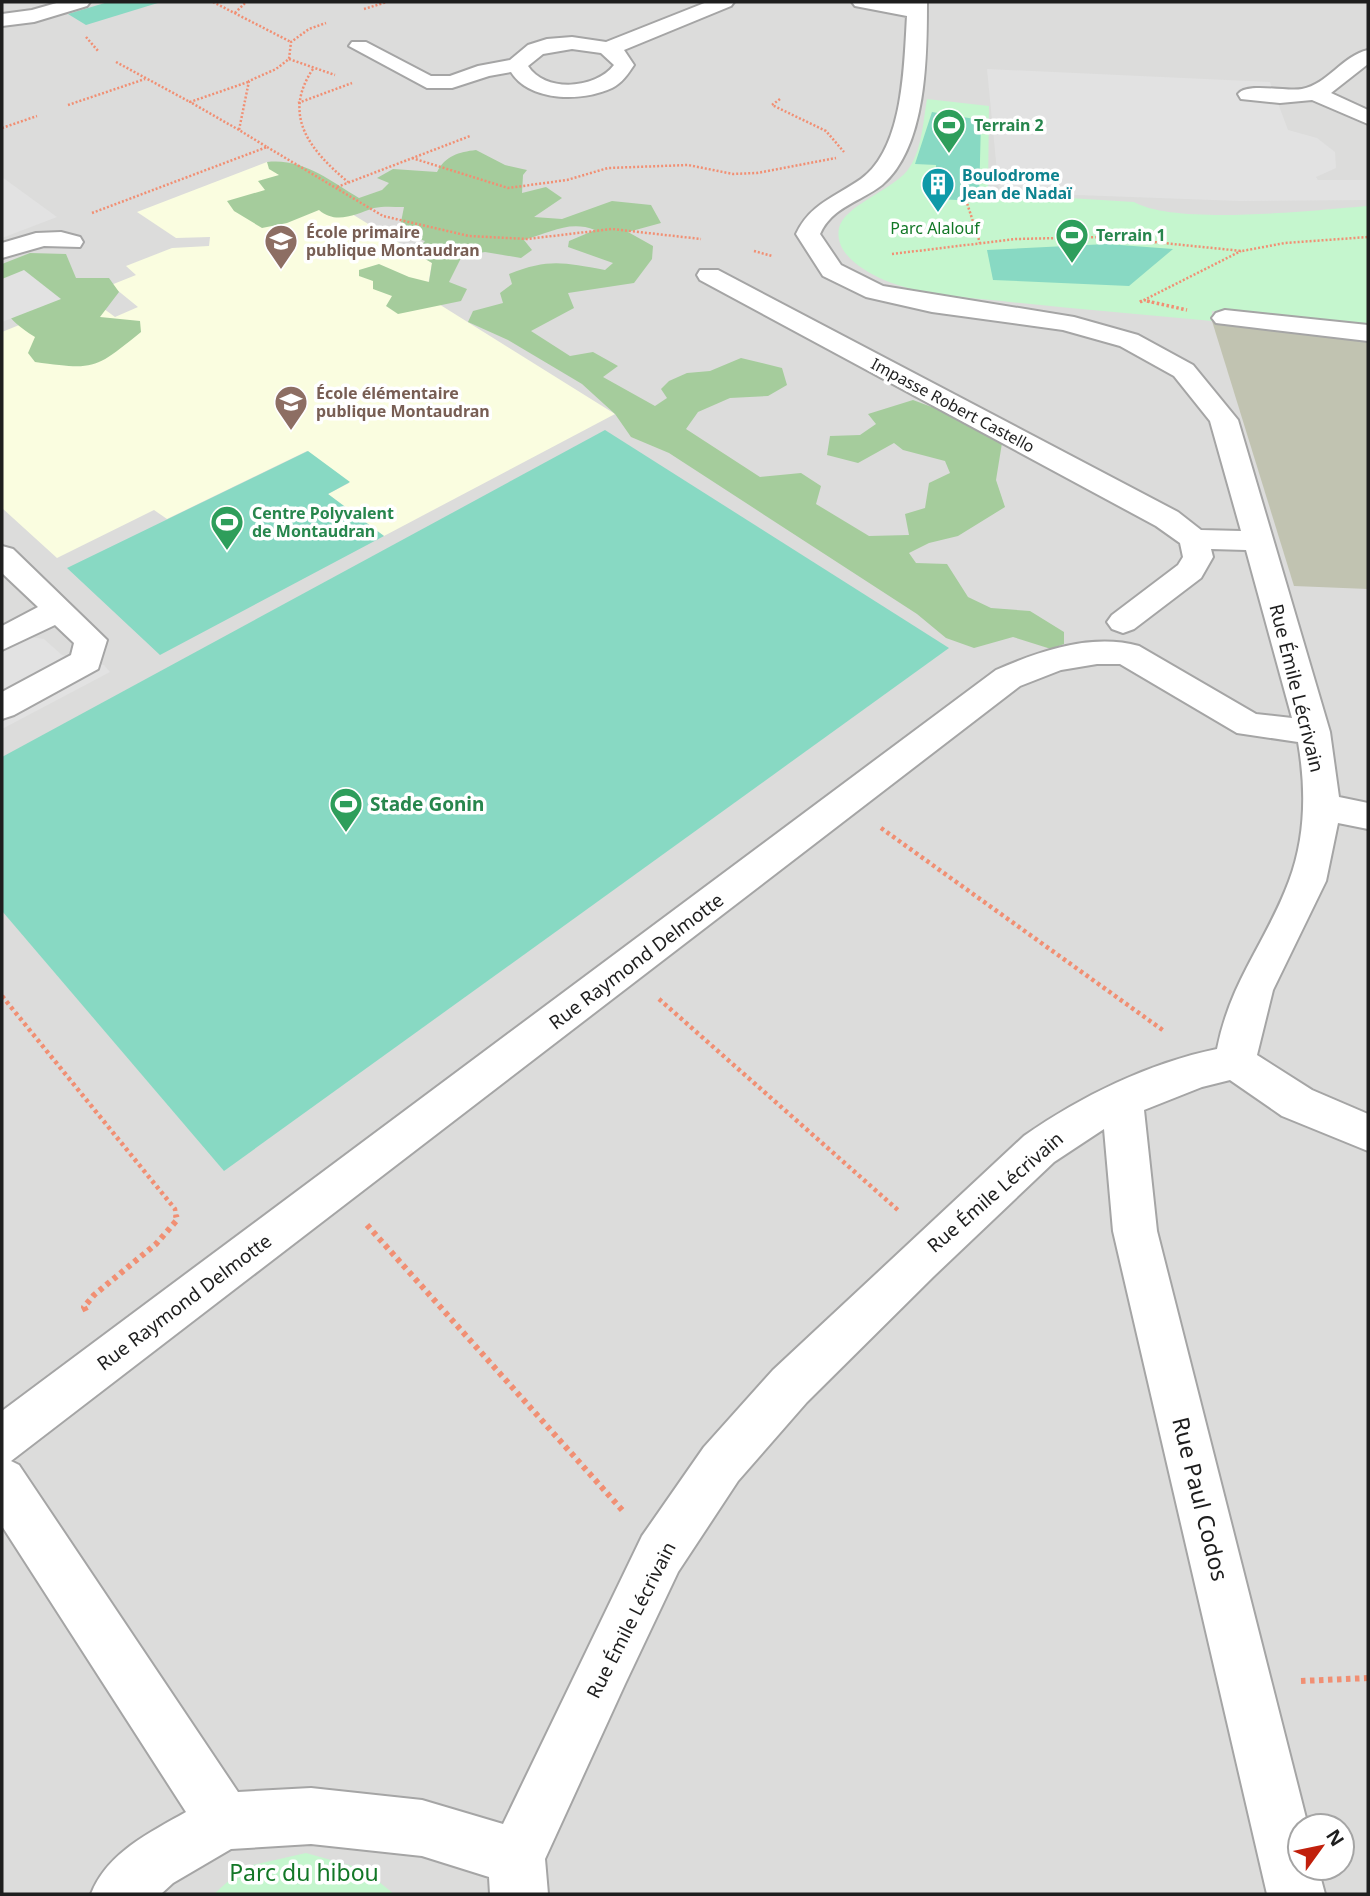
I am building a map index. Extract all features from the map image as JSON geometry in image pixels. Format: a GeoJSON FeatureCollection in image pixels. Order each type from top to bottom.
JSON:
{"type":"FeatureCollection","features":[{"type":"Feature","properties":{"kind":"street"},"geometry":{"type":"LineString","coordinates":[[2,20],[34,16],[80,2]]}},
{"type":"Feature","properties":{"kind":"street"},"geometry":{"type":"LineString","coordinates":[[608,49],[724,2]]}},
{"type":"Feature","properties":{"kind":"street"},"geometry":{"type":"LineString","coordinates":[[821,262],[808,233],[812,222],[820,212],[875,179],[897,151],[911,84],[917,6],[890,9],[862,2]]}},
{"type":"Feature","properties":{"kind":"street"},"geometry":{"type":"LineString","coordinates":[[359,46],[427,82],[440,84],[485,70],[517,65],[523,56],[537,48],[597,25]]}},
{"type":"Feature","properties":{"kind":"street"},"geometry":{"type":"LineString","coordinates":[[517,65],[520,75],[532,83],[559,89],[590,87],[610,81],[621,73],[625,65],[621,57],[608,49],[572,43],[537,48]]}},
{"type":"Feature","properties":{"kind":"street"},"geometry":{"type":"LineString","coordinates":[[1249,94],[1297,97],[1315,93],[1331,84],[1352,64],[1368,56]]}},
{"type":"Feature","properties":{"kind":"street"},"geometry":{"type":"LineString","coordinates":[[1315,93],[1368,118]]}},
{"type":"Feature","properties":{"kind":"street"},"geometry":{"type":"LineString","coordinates":[[2,251],[36,238],[53,236],[71,242]]}},
{"type":"Feature","properties":{"kind":"street","name":"Rue Émile Lécrivain"},"geometry":{"type":"LineString","coordinates":[[518,1876],[660,1554],[721,1464],[790,1386],[936,1244],[1039,1149],[1079,1121],[1122,1100],[1166,1081],[1224,1064],[1254,986],[1279,942],[1313,866],[1322,807],[1320,770],[1313,732],[1224,420],[1214,401],[1188,373],[1167,357],[1099,330],[1063,321],[875,293],[842,279],[821,262]]}},
{"type":"Feature","properties":{"kind":"street","name":"Impasse Robert Castello"},"geometry":{"type":"LineString","coordinates":[[709,275],[1167,519],[1194,539]]}},
{"type":"Feature","properties":{"kind":"street"},"geometry":{"type":"LineString","coordinates":[[1225,318],[1368,333]]}},
{"type":"Feature","properties":{"kind":"street"},"geometry":{"type":"LineString","coordinates":[[1123,622],[1190,571],[1198,557],[1194,539],[1258,541]]}},
{"type":"Feature","properties":{"kind":"street"},"geometry":{"type":"LineString","coordinates":[[2,556],[91,640],[86,661],[2,707]]}},
{"type":"Feature","properties":{"kind":"street"},"geometry":{"type":"LineString","coordinates":[[2,639],[58,610]]}},
{"type":"Feature","properties":{"kind":"street","name":"Rue Raymond Delmotte"},"geometry":{"type":"LineString","coordinates":[[2,1441],[1008,678],[1032,667],[1104,650],[1127,654],[1249,725],[1313,732]]}},
{"type":"Feature","properties":{"kind":"street"},"geometry":{"type":"LineString","coordinates":[[1322,807],[1368,816]]}},
{"type":"Feature","properties":{"kind":"street"},"geometry":{"type":"LineString","coordinates":[[1224,1064],[1297,1103],[1341,1124],[1368,1133]]}},
{"type":"Feature","properties":{"kind":"street","name":"Rue Paul Codos"},"geometry":{"type":"LineString","coordinates":[[1122,1100],[1135,1231],[1296,1894]]}},
{"type":"Feature","properties":{"kind":"street"},"geometry":{"type":"LineString","coordinates":[[2,1482],[224,1821]]}},
{"type":"Feature","properties":{"kind":"street"},"geometry":{"type":"LineString","coordinates":[[120,1894],[153,1863],[224,1821],[311,1816],[422,1828],[518,1876]]}},
{"type":"Feature","properties":{"kind":"path"},"geometry":{"type":"LineString","coordinates":[[213,2],[291,42]]}},
{"type":"Feature","properties":{"kind":"path"},"geometry":{"type":"LineString","coordinates":[[235,13],[246,2]]}},
{"type":"Feature","properties":{"kind":"path"},"geometry":{"type":"LineString","coordinates":[[361,11],[387,2]]}},
{"type":"Feature","properties":{"kind":"path"},"geometry":{"type":"LineString","coordinates":[[190,102],[276,69],[289,59],[291,42],[309,29],[335,20]]}},
{"type":"Feature","properties":{"kind":"path"},"geometry":{"type":"LineString","coordinates":[[116,62],[239,130],[383,216],[469,236],[527,239],[612,229]]}},
{"type":"Feature","properties":{"kind":"path"},"geometry":{"type":"LineString","coordinates":[[313,69],[303,79],[298,104],[299,119],[316,153],[349,183]]}},
{"type":"Feature","properties":{"kind":"path"},"geometry":{"type":"LineString","coordinates":[[68,105],[146,79]]}},
{"type":"Feature","properties":{"kind":"path"},"geometry":{"type":"LineString","coordinates":[[298,104],[359,79]]}},
{"type":"Feature","properties":{"kind":"path"},"geometry":{"type":"LineString","coordinates":[[239,130],[249,81]]}},
{"type":"Feature","properties":{"kind":"path"},"geometry":{"type":"LineString","coordinates":[[412,158],[508,188],[567,180],[608,168],[688,165],[733,174],[757,173],[843,157],[845,153],[826,131],[772,105],[780,99]]}},
{"type":"Feature","properties":{"kind":"path"},"geometry":{"type":"LineString","coordinates":[[2,128],[37,116]]}},
{"type":"Feature","properties":{"kind":"path"},"geometry":{"type":"LineString","coordinates":[[337,187],[470,136]]}},
{"type":"Feature","properties":{"kind":"path"},"geometry":{"type":"LineString","coordinates":[[36,238],[90,214],[267,147]]}},
{"type":"Feature","properties":{"kind":"path"},"geometry":{"type":"LineString","coordinates":[[966,200],[980,243]]}},
{"type":"Feature","properties":{"kind":"path"},"geometry":{"type":"LineString","coordinates":[[821,262],[1016,239],[1104,237],[1242,251],[1285,243],[1368,237]]}},
{"type":"Feature","properties":{"kind":"path"},"geometry":{"type":"LineString","coordinates":[[1099,330],[1126,310],[1242,251]]}},
{"type":"Feature","properties":{"kind":"path"},"geometry":{"type":"LineString","coordinates":[[845,802],[1224,1064]]}},
{"type":"Feature","properties":{"kind":"path"},"geometry":{"type":"LineString","coordinates":[[626,970],[936,1244]]}},
{"type":"Feature","properties":{"kind":"path"},"geometry":{"type":"LineString","coordinates":[[2,996],[175,1209],[177,1220],[166,1236],[100,1286],[83,1307],[114,1356]]}},
{"type":"Feature","properties":{"kind":"path"},"geometry":{"type":"LineString","coordinates":[[335,1188],[660,1554]]}},
{"type":"Feature","properties":{"kind":"path"},"geometry":{"type":"LineString","coordinates":[[1244,1683],[1368,1678]]}},
{"type":"Feature","properties":{"kind":"shaded area"},"geometry":{"type":"Polygon","coordinates":[[[2,2],[1368,2],[1368,1894],[2,1894],[2,2]]]}},
{"type":"Feature","properties":{"kind":"shaded area"},"geometry":{"type":"Polygon","coordinates":[[[987,69],[1270,82],[1288,130],[1317,138],[1335,152],[1336,168],[1316,177],[1318,180],[1368,180],[1368,200],[1240,201],[999,192],[987,69]]]}},
{"type":"Feature","properties":{"kind":"shaded area","name":"École élémentaire publique Montaudran"},"geometry":{"type":"Polygon","coordinates":[[[267,162],[432,263],[426,296],[615,414],[384,536],[328,494],[349,483],[307,451],[167,519],[154,510],[57,558],[2,508],[2,332],[88,297],[115,317],[138,307],[111,285],[136,275],[126,266],[172,248],[209,246],[210,237],[176,238],[137,212],[267,162]]]}},
{"type":"Feature","properties":{"kind":"shaded area"},"geometry":{"type":"Polygon","coordinates":[[[2,177],[57,217],[2,238],[2,177]]]}},
{"type":"Feature","properties":{"kind":"shaded area"},"geometry":{"type":"Polygon","coordinates":[[[24,270],[61,299],[2,322],[2,279],[24,270]]]}},
{"type":"Feature","properties":{"kind":"shaded area"},"geometry":{"type":"Polygon","coordinates":[[[1212,321],[1368,336],[1368,589],[1294,586],[1212,321]]]}},
{"type":"Feature","properties":{"kind":"shaded area"},"geometry":{"type":"Polygon","coordinates":[[[2,633],[44,639],[62,655],[104,665],[110,672],[2,729],[2,633]]]}},
{"type":"Feature","properties":{"kind":"green space"},"geometry":{"type":"Polygon","coordinates":[[[108,2],[161,2],[86,25],[68,14],[108,2]]]}},
{"type":"Feature","properties":{"kind":"green space","name":"Parc Alalouf"},"geometry":{"type":"Polygon","coordinates":[[[927,99],[989,106],[988,193],[1134,202],[1154,209],[1213,215],[1368,206],[1368,326],[1212,311],[1212,321],[1035,305],[930,293],[876,276],[846,254],[841,246],[839,228],[849,213],[907,171],[919,146],[927,99]]]}},
{"type":"Feature","properties":{"kind":"green space","name":"Terrain 2"},"geometry":{"type":"Polygon","coordinates":[[[932,112],[981,120],[979,201],[935,199],[936,165],[915,164],[932,112]]]}},
{"type":"Feature","properties":{"kind":"green space"},"geometry":{"type":"Polygon","coordinates":[[[476,150],[505,165],[527,170],[523,175],[522,193],[546,187],[562,198],[534,217],[562,219],[612,201],[651,205],[661,223],[628,232],[653,246],[652,259],[634,283],[568,293],[574,308],[531,331],[570,356],[593,352],[618,366],[603,377],[655,406],[667,398],[661,389],[669,381],[687,373],[710,371],[741,358],[782,368],[787,385],[768,396],[730,398],[698,412],[686,429],[760,477],[801,473],[821,486],[816,504],[869,536],[909,535],[905,514],[925,508],[929,483],[950,473],[945,461],[903,450],[894,443],[858,463],[827,455],[830,436],[860,435],[876,424],[868,414],[913,400],[956,416],[1002,443],[996,480],[1005,507],[958,536],[929,543],[909,553],[916,563],[947,564],[968,597],[991,608],[1030,611],[1064,632],[1064,644],[1051,649],[1013,637],[974,648],[946,638],[917,614],[669,453],[631,437],[615,414],[582,384],[508,340],[468,322],[473,311],[503,303],[500,293],[512,284],[509,274],[557,263],[605,270],[613,263],[568,247],[569,241],[595,230],[568,227],[524,240],[532,250],[521,258],[485,252],[462,256],[449,282],[467,289],[461,301],[398,314],[386,306],[392,296],[373,289],[373,281],[359,276],[359,270],[379,264],[429,282],[432,263],[415,253],[425,241],[399,232],[404,207],[377,207],[339,218],[319,210],[287,223],[262,228],[234,211],[227,201],[265,190],[258,181],[279,175],[269,169],[267,162],[292,163],[304,167],[359,198],[382,190],[389,183],[377,178],[393,169],[437,172],[444,162],[453,156],[476,150]]]}},
{"type":"Feature","properties":{"kind":"green space","name":"Terrain 1"},"geometry":{"type":"Polygon","coordinates":[[[1107,244],[1173,249],[1129,286],[993,280],[987,250],[1107,244]]]}},
{"type":"Feature","properties":{"kind":"green space"},"geometry":{"type":"Polygon","coordinates":[[[30,253],[66,254],[76,278],[109,278],[119,292],[100,317],[140,321],[141,332],[113,354],[93,364],[70,366],[35,362],[28,353],[35,337],[9,316],[2,291],[2,264],[30,253]]]}},
{"type":"Feature","properties":{"kind":"green space","name":"Stade Gonin"},"geometry":{"type":"Polygon","coordinates":[[[605,430],[949,648],[224,1171],[2,911],[2,757],[605,430]]]}},
{"type":"Feature","properties":{"kind":"green space","name":"Centre Polyvalent de Montaudran"},"geometry":{"type":"Polygon","coordinates":[[[308,451],[350,482],[328,494],[384,536],[160,655],[67,568],[308,451]]]}},
{"type":"Feature","properties":{"kind":"green space","name":"Parc du hibou"},"geometry":{"type":"Polygon","coordinates":[[[306,1853],[363,1869],[394,1894],[214,1894],[244,1867],[306,1853]]]}},
{"type":"Feature","properties":{"kind":"place","name":"Terrain 2"},"geometry":{"type":"Point","coordinates":[949,155]}},
{"type":"Feature","properties":{"kind":"place","name":"Boulodrome Jean de Nadaï"},"geometry":{"type":"Point","coordinates":[938,214]}},
{"type":"Feature","properties":{"kind":"place","name":"Terrain 1"},"geometry":{"type":"Point","coordinates":[1072,265]}},
{"type":"Feature","properties":{"kind":"place","name":"École primaire publique Montaudran"},"geometry":{"type":"Point","coordinates":[281,271]}},
{"type":"Feature","properties":{"kind":"place","name":"École élémentaire publique Montaudran"},"geometry":{"type":"Point","coordinates":[291,432]}},
{"type":"Feature","properties":{"kind":"place","name":"Centre Polyvalent de Montaudran"},"geometry":{"type":"Point","coordinates":[227,552]}},
{"type":"Feature","properties":{"kind":"place","name":"Stade Gonin"},"geometry":{"type":"Point","coordinates":[346,834]}}]}
